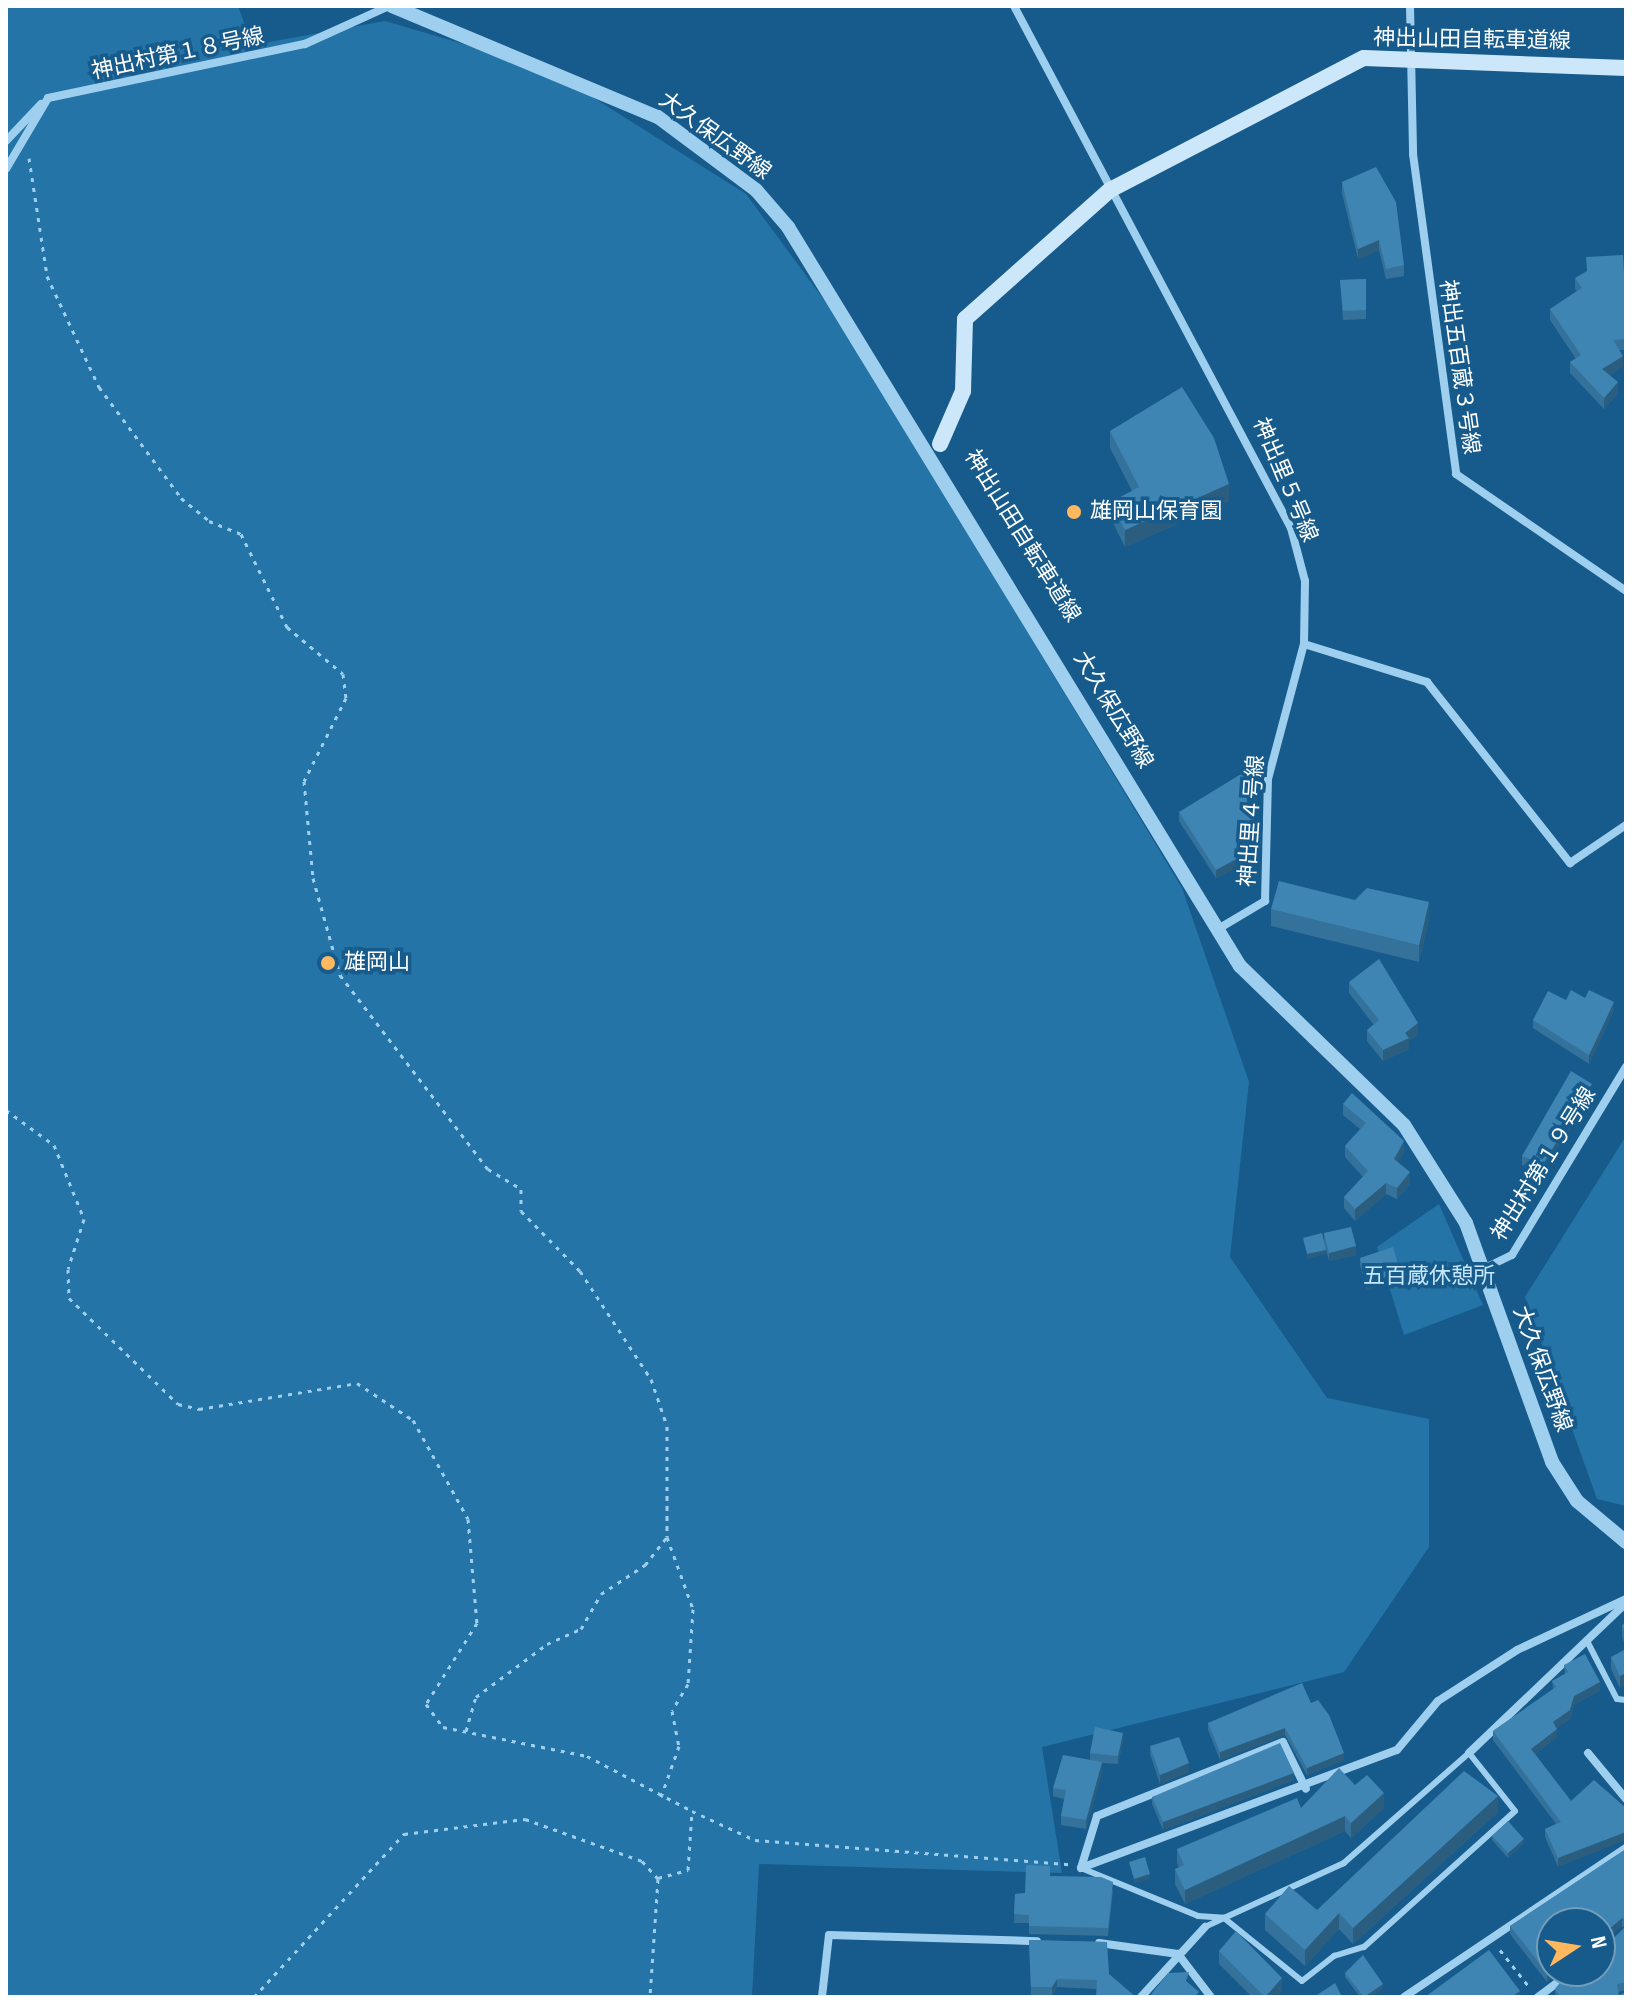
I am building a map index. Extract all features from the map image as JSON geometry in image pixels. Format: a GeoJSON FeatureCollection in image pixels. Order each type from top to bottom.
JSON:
{"type":"FeatureCollection","features":[{"type":"Feature","properties":{"kind":"main road","name":"神出山田自転車道線"},"geometry":{"type":"LineString","coordinates":[[937,452],[963,391],[965,319],[1110,190],[1364,58],[1626,68]]}},
{"type":"Feature","properties":{"kind":"street","name":"神出村第１８号線"},"geometry":{"type":"LineString","coordinates":[[48,98],[305,44],[390,6]]}},
{"type":"Feature","properties":{"kind":"street","name":"大久保広野線"},"geometry":{"type":"LineString","coordinates":[[390,6],[658,117],[756,190],[851,320],[937,452],[1240,966],[1307,1036],[1404,1125],[1466,1223],[1552,1462],[1577,1501],[1626,1542]]}},
{"type":"Feature","properties":{"kind":"street","name":"神出里５号線"},"geometry":{"type":"LineString","coordinates":[[1014,6],[1110,190],[1181,309],[1291,528],[1305,581],[1304,644]]}},
{"type":"Feature","properties":{"kind":"street","name":"神出五百蔵３号線"},"geometry":{"type":"LineString","coordinates":[[1410,6],[1406,59],[1456,474],[1626,591]]}},
{"type":"Feature","properties":{"kind":"street"},"geometry":{"type":"LineString","coordinates":[[6,169],[26,141],[48,98]]}},
{"type":"Feature","properties":{"kind":"street"},"geometry":{"type":"LineString","coordinates":[[6,141],[48,98]]}},
{"type":"Feature","properties":{"kind":"street"},"geometry":{"type":"LineString","coordinates":[[1304,644],[1427,682],[1570,863],[1626,825]]}},
{"type":"Feature","properties":{"kind":"street","name":"神出里４号線"},"geometry":{"type":"LineString","coordinates":[[1218,929],[1265,901],[1268,779],[1304,644]]}},
{"type":"Feature","properties":{"kind":"street","name":"神出村第１９号線"},"geometry":{"type":"LineString","coordinates":[[1483,1269],[1512,1255],[1626,1067]]}},
{"type":"Feature","properties":{"kind":"street"},"geometry":{"type":"LineString","coordinates":[[1469,1753],[1626,1601]]}},
{"type":"Feature","properties":{"kind":"street"},"geometry":{"type":"LineString","coordinates":[[1081,1868],[1306,1789],[1397,1750],[1438,1701],[1517,1650],[1626,1601]]}},
{"type":"Feature","properties":{"kind":"street"},"geometry":{"type":"LineString","coordinates":[[1081,1868],[1097,1816],[1283,1742],[1306,1789]]}},
{"type":"Feature","properties":{"kind":"street"},"geometry":{"type":"LineString","coordinates":[[1588,1753],[1626,1799]]}},
{"type":"Feature","properties":{"kind":"street"},"geometry":{"type":"LineString","coordinates":[[1404,1997],[1489,1936],[1626,1848]]}},
{"type":"Feature","properties":{"kind":"street"},"geometry":{"type":"LineString","coordinates":[[1141,1997],[1205,1927]]}},
{"type":"Feature","properties":{"kind":"street"},"geometry":{"type":"LineString","coordinates":[[822,1997],[829,1935],[1045,1942]]}},
{"type":"Feature","properties":{"kind":"street"},"geometry":{"type":"LineString","coordinates":[[1092,1943],[1178,1954],[1211,1997]]}},
{"type":"Feature","properties":{"kind":"lane"},"geometry":{"type":"LineString","coordinates":[[1587,1641],[1617,1699],[1626,1700]]}},
{"type":"Feature","properties":{"kind":"lane"},"geometry":{"type":"LineString","coordinates":[[1081,1868],[1198,1916],[1224,1918],[1302,1981],[1334,1956],[1364,1947],[1515,1811],[1469,1753],[1344,1863],[1224,1918],[1205,1927]]}},
{"type":"Feature","properties":{"kind":"path"},"geometry":{"type":"LineString","coordinates":[[26,141],[47,276],[99,387],[181,498],[209,521],[241,534],[287,627],[343,674],[346,698],[304,781],[313,878],[340,975],[488,1169],[521,1189],[521,1211],[580,1271],[651,1379],[667,1426],[667,1537],[693,1609],[688,1684],[672,1711],[679,1746],[661,1797]]}},
{"type":"Feature","properties":{"kind":"path"},"geometry":{"type":"LineString","coordinates":[[6,1110],[54,1145],[84,1219],[68,1269],[69,1298],[178,1404],[199,1409],[357,1383],[413,1420],[468,1519],[477,1623],[426,1704],[443,1727],[587,1756],[661,1797],[755,1840],[1081,1868]]}},
{"type":"Feature","properties":{"kind":"path"},"geometry":{"type":"LineString","coordinates":[[466,1731],[476,1697],[547,1644],[581,1629],[601,1594],[645,1565],[667,1537]]}},
{"type":"Feature","properties":{"kind":"path"},"geometry":{"type":"LineString","coordinates":[[658,1879],[688,1870],[692,1811]]}},
{"type":"Feature","properties":{"kind":"path"},"geometry":{"type":"LineString","coordinates":[[254,1997],[404,1834],[525,1819],[642,1861],[658,1879],[650,1997]]}},
{"type":"Feature","properties":{"kind":"path"},"geometry":{"type":"LineString","coordinates":[[1489,1936],[1537,1997]]}},
{"type":"Feature","properties":{"kind":"green space"},"geometry":{"type":"Polygon","coordinates":[[[6,6],[238,6],[252,45],[385,21],[548,69],[746,194],[841,323],[1182,888],[1249,1082],[1230,1257],[1327,1398],[1429,1419],[1429,1547],[1344,1672],[1042,1747],[1062,1873],[759,1864],[752,1997],[6,1997],[6,6]]]}},
{"type":"Feature","properties":{"kind":"green space"},"geometry":{"type":"Polygon","coordinates":[[[1626,1136],[1626,1506],[1597,1499],[1525,1297],[1626,1136]]]}},
{"type":"Feature","properties":{"kind":"green space","name":"五百蔵休憩所"},"geometry":{"type":"Polygon","coordinates":[[[1439,1204],[1483,1305],[1404,1335],[1377,1247],[1439,1204]]]}},
{"type":"Feature","properties":{"kind":"building"},"geometry":{"type":"Polygon","coordinates":[[[1376,167],[1396,202],[1404,265],[1386,269],[1379,240],[1358,249],[1342,182],[1376,167]]]}},
{"type":"Feature","properties":{"kind":"building"},"geometry":{"type":"Polygon","coordinates":[[[1623,255],[1626,339],[1613,340],[1623,356],[1602,369],[1618,382],[1604,398],[1570,362],[1581,355],[1550,309],[1582,288],[1575,278],[1587,271],[1586,257],[1623,255]]]}},
{"type":"Feature","properties":{"kind":"building"},"geometry":{"type":"Polygon","coordinates":[[[1366,279],[1366,310],[1343,311],[1340,280],[1366,279]]]}},
{"type":"Feature","properties":{"kind":"building"},"geometry":{"type":"Polygon","coordinates":[[[1182,387],[1214,438],[1229,484],[1125,530],[1111,502],[1139,487],[1110,431],[1182,387]]]}},
{"type":"Feature","properties":{"kind":"building"},"geometry":{"type":"Polygon","coordinates":[[[1246,771],[1257,795],[1245,803],[1256,819],[1242,828],[1249,852],[1216,870],[1179,812],[1246,771]]]}},
{"type":"Feature","properties":{"kind":"building"},"geometry":{"type":"Polygon","coordinates":[[[1279,881],[1355,900],[1367,888],[1429,902],[1419,945],[1271,909],[1279,881]]]}},
{"type":"Feature","properties":{"kind":"building"},"geometry":{"type":"Polygon","coordinates":[[[1379,959],[1418,1023],[1405,1033],[1409,1038],[1383,1050],[1367,1030],[1379,1020],[1349,982],[1379,959]]]}},
{"type":"Feature","properties":{"kind":"building"},"geometry":{"type":"Polygon","coordinates":[[[1571,990],[1585,998],[1589,990],[1614,1002],[1589,1055],[1533,1020],[1548,991],[1566,1000],[1571,990]]]}},
{"type":"Feature","properties":{"kind":"building"},"geometry":{"type":"Polygon","coordinates":[[[1571,1071],[1592,1084],[1543,1164],[1522,1156],[1571,1071]]]}},
{"type":"Feature","properties":{"kind":"building"},"geometry":{"type":"Polygon","coordinates":[[[1352,1093],[1404,1141],[1394,1159],[1410,1172],[1397,1188],[1386,1183],[1355,1209],[1344,1197],[1368,1171],[1345,1146],[1366,1123],[1343,1104],[1352,1093]]]}},
{"type":"Feature","properties":{"kind":"building"},"geometry":{"type":"Polygon","coordinates":[[[1351,1227],[1356,1246],[1329,1253],[1324,1233],[1351,1227]]]}},
{"type":"Feature","properties":{"kind":"building"},"geometry":{"type":"Polygon","coordinates":[[[1322,1233],[1326,1250],[1307,1254],[1303,1238],[1322,1233]]]}},
{"type":"Feature","properties":{"kind":"building"},"geometry":{"type":"Polygon","coordinates":[[[1393,1247],[1400,1272],[1367,1283],[1360,1258],[1393,1247]]]}},
{"type":"Feature","properties":{"kind":"building"},"geometry":{"type":"Polygon","coordinates":[[[1626,1649],[1626,1673],[1620,1676],[1611,1657],[1626,1649]]]}},
{"type":"Feature","properties":{"kind":"building"},"geometry":{"type":"Polygon","coordinates":[[[1585,1654],[1600,1682],[1574,1696],[1570,1710],[1553,1722],[1557,1729],[1531,1749],[1571,1801],[1594,1780],[1626,1808],[1626,1832],[1558,1858],[1545,1829],[1561,1822],[1493,1731],[1556,1687],[1552,1681],[1568,1672],[1564,1665],[1585,1654]]]}},
{"type":"Feature","properties":{"kind":"building"},"geometry":{"type":"Polygon","coordinates":[[[1302,1683],[1311,1703],[1318,1700],[1329,1715],[1344,1753],[1307,1768],[1285,1728],[1220,1752],[1208,1723],[1302,1683]]]}},
{"type":"Feature","properties":{"kind":"building"},"geometry":{"type":"Polygon","coordinates":[[[1095,1727],[1123,1733],[1118,1756],[1090,1753],[1095,1727]]]}},
{"type":"Feature","properties":{"kind":"building"},"geometry":{"type":"Polygon","coordinates":[[[1179,1737],[1189,1763],[1160,1775],[1150,1746],[1179,1737]]]}},
{"type":"Feature","properties":{"kind":"building"},"geometry":{"type":"Polygon","coordinates":[[[1280,1743],[1294,1773],[1163,1822],[1152,1797],[1280,1743]]]}},
{"type":"Feature","properties":{"kind":"building"},"geometry":{"type":"Polygon","coordinates":[[[1063,1755],[1102,1762],[1086,1820],[1061,1816],[1066,1790],[1053,1788],[1063,1755]]]}},
{"type":"Feature","properties":{"kind":"building"},"geometry":{"type":"Polygon","coordinates":[[[1339,1768],[1355,1785],[1367,1775],[1384,1793],[1351,1823],[1345,1816],[1185,1890],[1175,1869],[1184,1865],[1177,1849],[1297,1798],[1301,1808],[1339,1768]]]}},
{"type":"Feature","properties":{"kind":"building"},"geometry":{"type":"Polygon","coordinates":[[[1464,1771],[1498,1796],[1353,1928],[1339,1913],[1305,1950],[1265,1914],[1289,1886],[1317,1910],[1464,1771]]]}},
{"type":"Feature","properties":{"kind":"building"},"geometry":{"type":"Polygon","coordinates":[[[1508,1821],[1524,1839],[1508,1853],[1492,1836],[1508,1821]]]}},
{"type":"Feature","properties":{"kind":"building"},"geometry":{"type":"Polygon","coordinates":[[[1626,1849],[1626,1919],[1622,1918],[1616,1923],[1616,1907],[1539,1907],[1626,1849]]]}},
{"type":"Feature","properties":{"kind":"building"},"geometry":{"type":"Polygon","coordinates":[[[1145,1857],[1150,1874],[1134,1879],[1129,1862],[1145,1857]]]}},
{"type":"Feature","properties":{"kind":"building"},"geometry":{"type":"Polygon","coordinates":[[[1026,1865],[1050,1866],[1050,1876],[1101,1877],[1113,1882],[1108,1928],[1029,1926],[1029,1915],[1014,1914],[1015,1894],[1025,1893],[1026,1865]]]}},
{"type":"Feature","properties":{"kind":"building"},"geometry":{"type":"Polygon","coordinates":[[[1536,1909],[1536,1959],[1510,1926],[1536,1909]]]}},
{"type":"Feature","properties":{"kind":"building"},"geometry":{"type":"Polygon","coordinates":[[[1626,1926],[1626,1982],[1617,1984],[1619,1995],[1626,1992],[1626,1997],[1560,1997],[1557,1987],[1616,1987],[1616,1936],[1626,1926]]]}},
{"type":"Feature","properties":{"kind":"building"},"geometry":{"type":"Polygon","coordinates":[[[1236,1931],[1282,1978],[1265,1997],[1219,1951],[1236,1931]]]}},
{"type":"Feature","properties":{"kind":"building"},"geometry":{"type":"Polygon","coordinates":[[[1029,1940],[1107,1942],[1109,1974],[1136,1997],[1096,1997],[1097,1980],[1057,1979],[1052,1987],[1031,1987],[1029,1940]]]}},
{"type":"Feature","properties":{"kind":"building"},"geometry":{"type":"Polygon","coordinates":[[[1489,1950],[1520,1991],[1512,1997],[1425,1997],[1489,1950]]]}},
{"type":"Feature","properties":{"kind":"building"},"geometry":{"type":"Polygon","coordinates":[[[1363,1955],[1383,1984],[1364,1997],[1345,1973],[1363,1955]]]}},
{"type":"Feature","properties":{"kind":"building"},"geometry":{"type":"Polygon","coordinates":[[[1189,1972],[1186,1981],[1199,1992],[1194,1997],[1149,1997],[1168,1973],[1189,1972]]]}},
{"type":"Feature","properties":{"kind":"building"},"geometry":{"type":"Polygon","coordinates":[[[1335,1983],[1342,1997],[1314,1997],[1335,1983]]]}},
{"type":"Feature","properties":{"kind":"place","name":"雄岡山保育園"},"geometry":{"type":"Point","coordinates":[1074,512]}},
{"type":"Feature","properties":{"kind":"place","name":"雄岡山"},"geometry":{"type":"Point","coordinates":[328,963]}}]}
